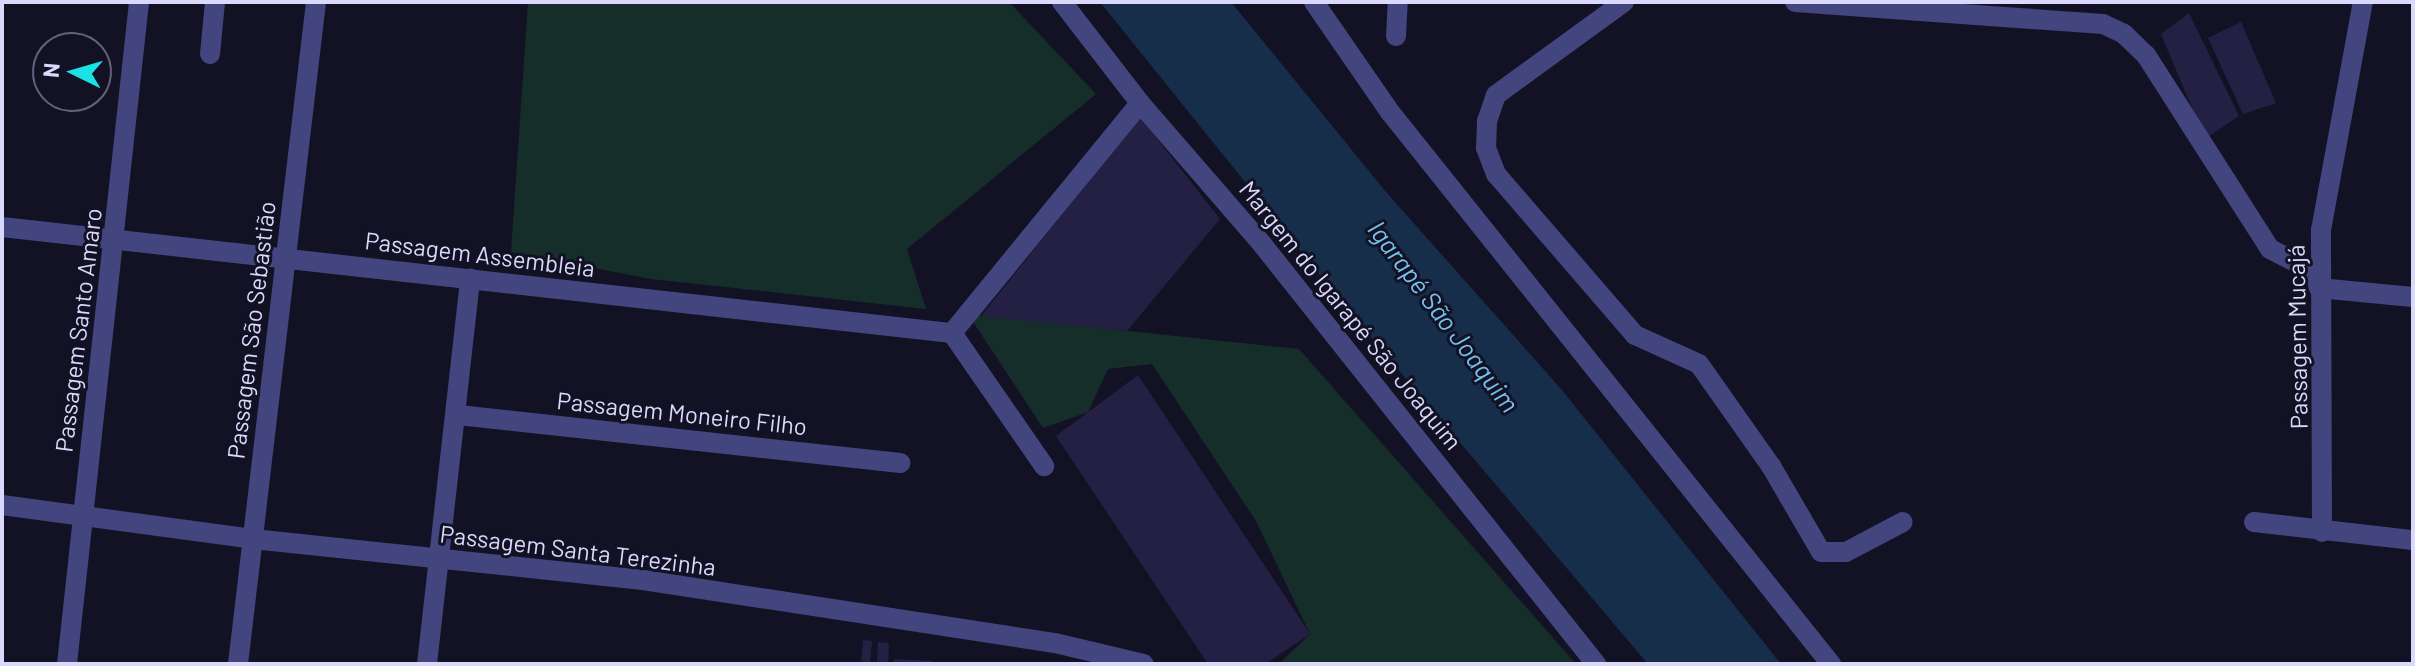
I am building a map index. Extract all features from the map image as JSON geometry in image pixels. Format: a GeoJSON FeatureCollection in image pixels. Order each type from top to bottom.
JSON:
{"type":"FeatureCollection","features":[{"type":"Feature","properties":{"kind":"street","name":"Passagem Santo Amaro"},"geometry":{"type":"LineString","coordinates":[[67,664],[139,2]]}},
{"type":"Feature","properties":{"kind":"street"},"geometry":{"type":"LineString","coordinates":[[210,54],[215,2]]}},
{"type":"Feature","properties":{"kind":"street","name":"Passagem São Sebastião"},"geometry":{"type":"LineString","coordinates":[[238,664],[316,2]]}},
{"type":"Feature","properties":{"kind":"street","name":"Margem do Igarapé São Joaquim"},"geometry":{"type":"LineString","coordinates":[[1062,2],[1140,103],[1262,244],[1596,664]]}},
{"type":"Feature","properties":{"kind":"street"},"geometry":{"type":"LineString","coordinates":[[1314,2],[1390,112],[1831,664]]}},
{"type":"Feature","properties":{"kind":"street"},"geometry":{"type":"LineString","coordinates":[[1396,36],[1398,2]]}},
{"type":"Feature","properties":{"kind":"street"},"geometry":{"type":"LineString","coordinates":[[1624,2],[1496,95],[1487,121],[1486,148],[1496,174],[1635,335],[1699,364],[1763,454],[1821,552],[1846,552],[1903,522]]}},
{"type":"Feature","properties":{"kind":"street"},"geometry":{"type":"LineString","coordinates":[[1795,2],[2103,24],[2124,34],[2146,55],[2270,249],[2315,272],[2319,288],[2413,297]]}},
{"type":"Feature","properties":{"kind":"street","name":"Passagem Mucajá"},"geometry":{"type":"LineString","coordinates":[[2322,532],[2325,433],[2319,288],[2321,230],[2363,2]]}},
{"type":"Feature","properties":{"kind":"street"},"geometry":{"type":"LineString","coordinates":[[1044,466],[952,333],[1140,103]]}},
{"type":"Feature","properties":{"kind":"street","name":"Passagem Assembleia"},"geometry":{"type":"LineString","coordinates":[[2,227],[952,333]]}},
{"type":"Feature","properties":{"kind":"street"},"geometry":{"type":"LineString","coordinates":[[427,664],[458,415],[470,278]]}},
{"type":"Feature","properties":{"kind":"street","name":"Passagem Moneiro Filho"},"geometry":{"type":"LineString","coordinates":[[458,415],[900,463]]}},
{"type":"Feature","properties":{"kind":"street","name":"Passagem Santa Terezinha"},"geometry":{"type":"LineString","coordinates":[[2,505],[253,539],[643,580],[1055,643],[1144,664]]}},
{"type":"Feature","properties":{"kind":"street"},"geometry":{"type":"LineString","coordinates":[[2254,522],[2413,540]]}},
{"type":"Feature","properties":{"kind":"green space"},"geometry":{"type":"Polygon","coordinates":[[[528,2],[1009,2],[1096,94],[907,249],[926,309],[651,279],[511,252],[528,2]]]}},
{"type":"Feature","properties":{"kind":"green space"},"geometry":{"type":"Polygon","coordinates":[[[968,314],[1299,349],[1576,664],[1279,664],[1310,634],[1256,521],[1152,364],[1108,369],[1088,412],[1043,428],[968,314]]]}},
{"type":"Feature","properties":{"kind":"water","name":"Igarapé São Joaquim"},"geometry":{"type":"Polygon","coordinates":[[[1100,2],[1231,2],[1386,192],[1561,389],[1781,664],[1648,664],[1357,321],[1100,2]]]}},
{"type":"Feature","properties":{"kind":"building"},"geometry":{"type":"Polygon","coordinates":[[[2189,13],[2239,116],[2205,139],[2161,34],[2189,13]]]}},
{"type":"Feature","properties":{"kind":"building"},"geometry":{"type":"Polygon","coordinates":[[[2241,22],[2276,103],[2243,114],[2208,38],[2241,22]]]}},
{"type":"Feature","properties":{"kind":"building"},"geometry":{"type":"Polygon","coordinates":[[[1140,117],[1220,219],[1127,331],[981,316],[1140,117]]]}},
{"type":"Feature","properties":{"kind":"building"},"geometry":{"type":"Polygon","coordinates":[[[1138,375],[1310,634],[1265,664],[1208,664],[1056,436],[1138,375]]]}},
{"type":"Feature","properties":{"kind":"building"},"geometry":{"type":"Polygon","coordinates":[[[863,640],[872,641],[870,664],[861,664],[863,640]]]}},
{"type":"Feature","properties":{"kind":"building"},"geometry":{"type":"Polygon","coordinates":[[[878,642],[889,643],[888,664],[877,664],[878,642]]]}},
{"type":"Feature","properties":{"kind":"building"},"geometry":{"type":"Polygon","coordinates":[[[894,659],[932,661],[932,664],[894,664],[894,659]]]}}]}
